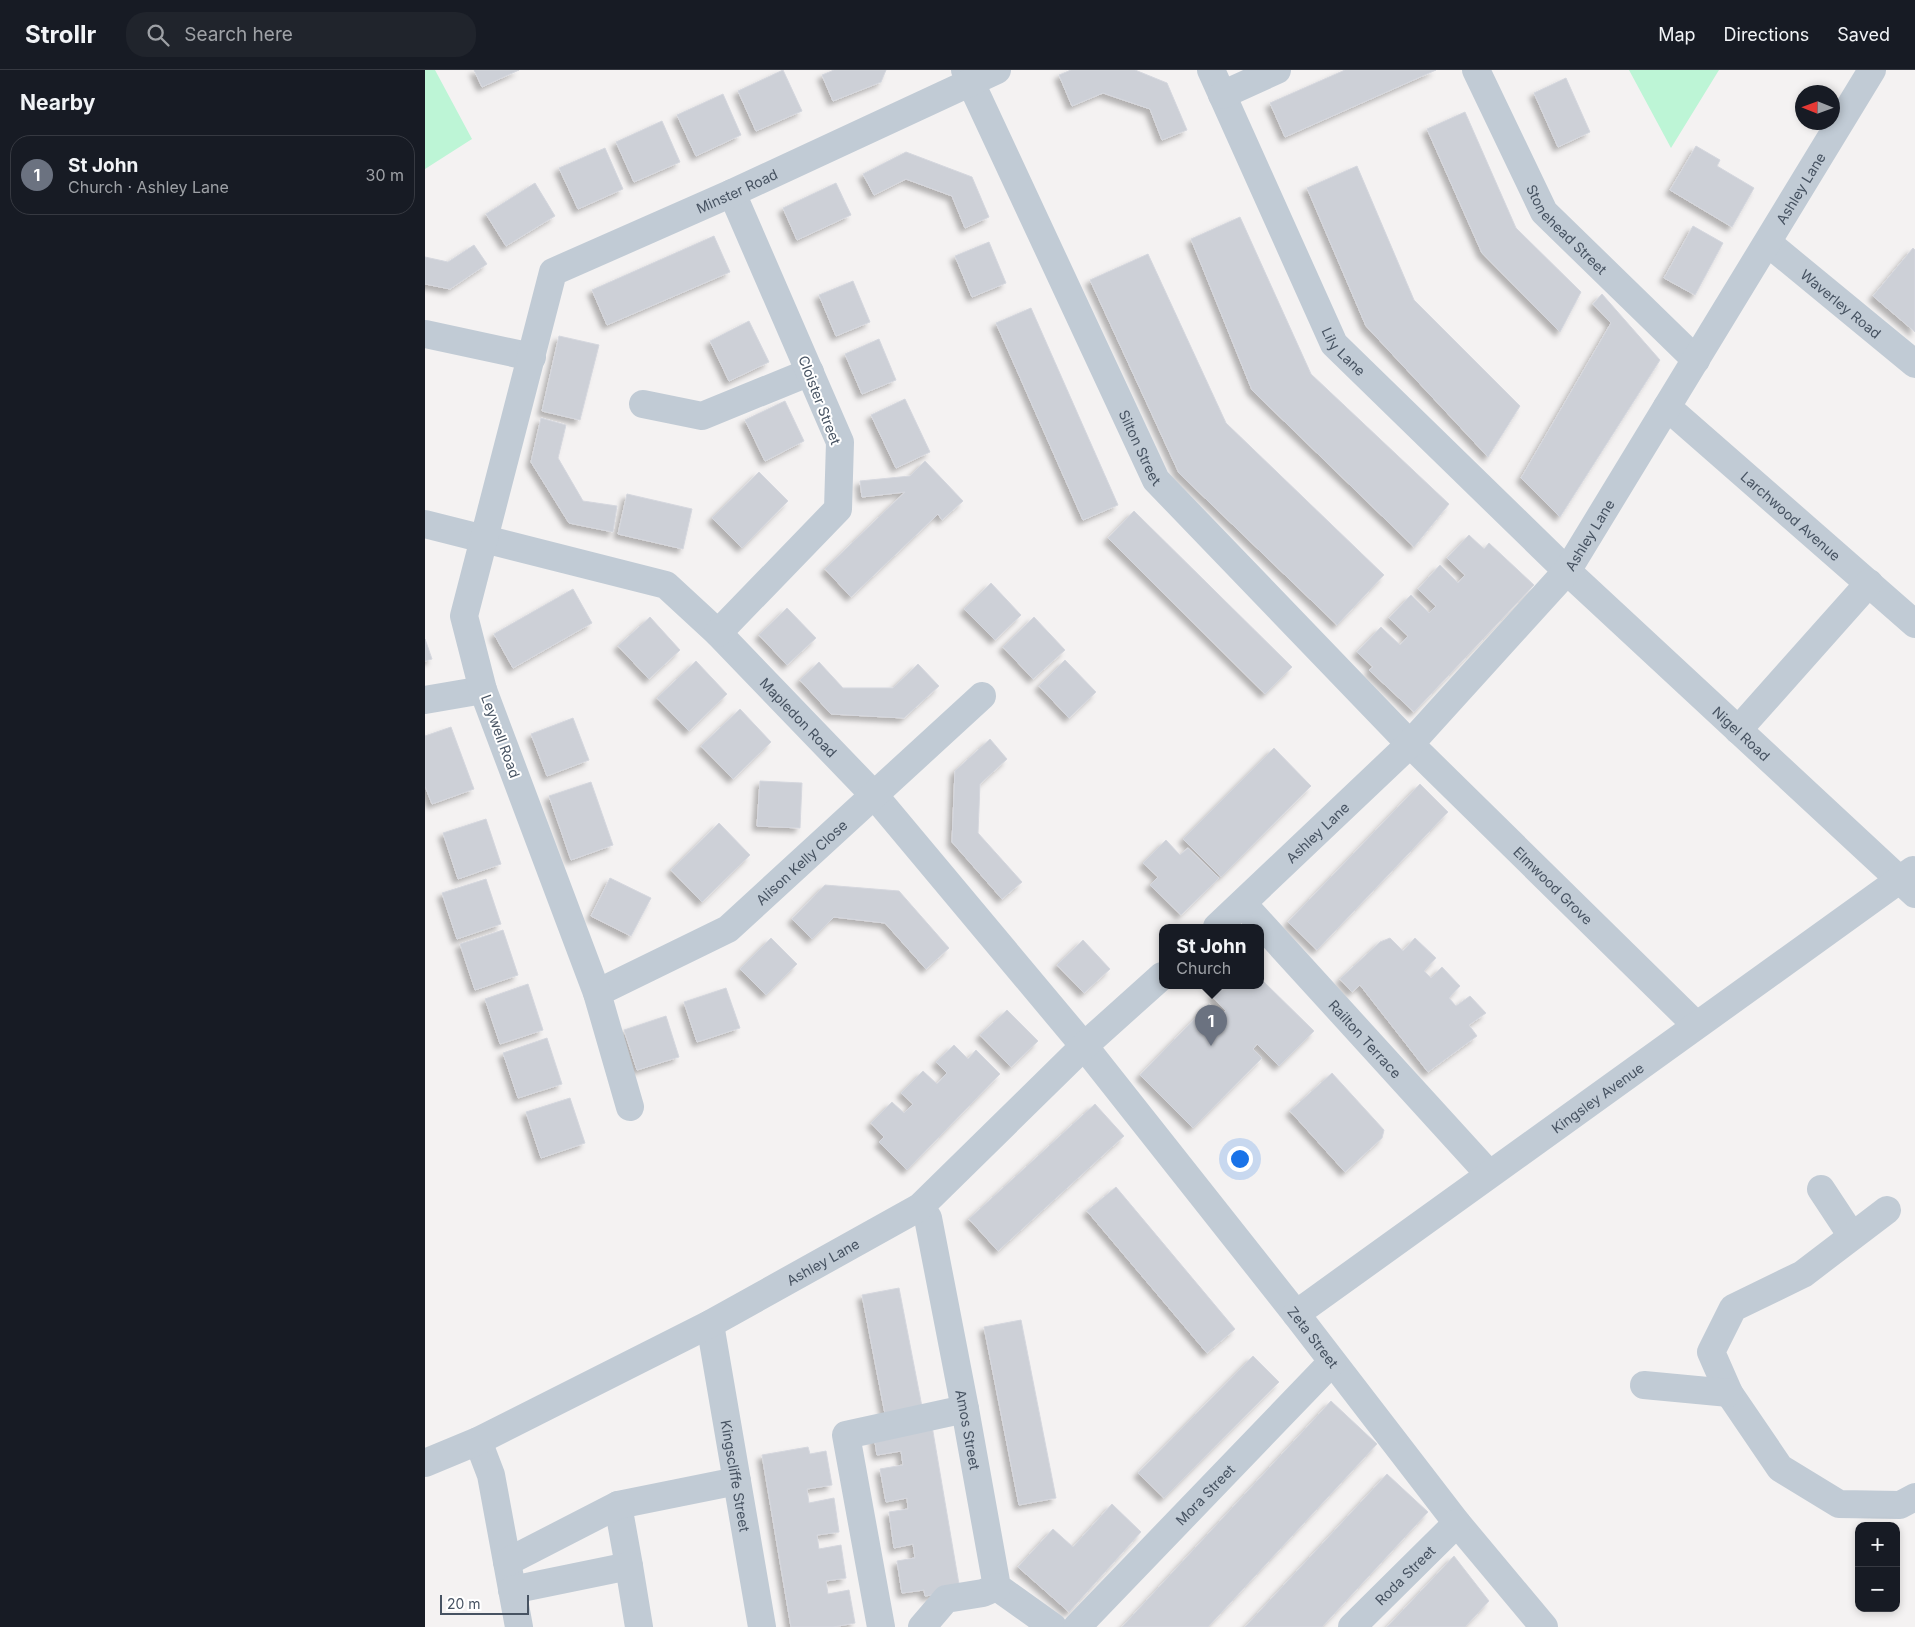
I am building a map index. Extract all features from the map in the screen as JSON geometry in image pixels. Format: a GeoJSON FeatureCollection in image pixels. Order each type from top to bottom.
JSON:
{"type":"FeatureCollection","features":[{"type":"Feature","properties":{"kind":"street","name":"Minster Road"},"geometry":{"type":"LineString","coordinates":[[532,357],[553,272],[733,193],[968,76],[997,70]]}},
{"type":"Feature","properties":{"kind":"street","name":"Lily Lane"},"geometry":{"type":"LineString","coordinates":[[1211,70],[1333,344],[1567,571]]}},
{"type":"Feature","properties":{"kind":"street"},"geometry":{"type":"LineString","coordinates":[[1222,95],[1277,70]]}},
{"type":"Feature","properties":{"kind":"street","name":"Stonehead Street"},"geometry":{"type":"LineString","coordinates":[[1476,70],[1544,212],[1696,360]]}},
{"type":"Feature","properties":{"kind":"street","name":"Ashley Lane"},"geometry":{"type":"LineString","coordinates":[[1220,924],[1411,744],[1567,571],[1872,70]]}},
{"type":"Feature","properties":{"kind":"street","name":"Silton Street"},"geometry":{"type":"LineString","coordinates":[[968,76],[1156,480],[1411,744]]}},
{"type":"Feature","properties":{"kind":"street","name":"Cloister Street"},"geometry":{"type":"LineString","coordinates":[[718,634],[837,509],[840,442],[733,193]]}},
{"type":"Feature","properties":{"kind":"street","name":"Waverley Road"},"geometry":{"type":"LineString","coordinates":[[1768,242],[1915,364]]}},
{"type":"Feature","properties":{"kind":"street"},"geometry":{"type":"LineString","coordinates":[[425,334],[532,357]]}},
{"type":"Feature","properties":{"kind":"street","name":"Leywell Road"},"geometry":{"type":"LineString","coordinates":[[532,357],[464,616],[483,690],[597,993],[630,1107]]}},
{"type":"Feature","properties":{"kind":"street"},"geometry":{"type":"LineString","coordinates":[[643,404],[702,416],[810,372]]}},
{"type":"Feature","properties":{"kind":"street","name":"Larchwood Avenue"},"geometry":{"type":"LineString","coordinates":[[1667,407],[1915,624]]}},
{"type":"Feature","properties":{"kind":"street","name":"Mapledon Road"},"geometry":{"type":"LineString","coordinates":[[425,524],[666,585],[718,634],[875,795],[1084,1046]]}},
{"type":"Feature","properties":{"kind":"street","name":"Nigel Road"},"geometry":{"type":"LineString","coordinates":[[1567,571],[1738,730],[1910,881]]}},
{"type":"Feature","properties":{"kind":"street"},"geometry":{"type":"LineString","coordinates":[[1738,730],[1869,583]]}},
{"type":"Feature","properties":{"kind":"street"},"geometry":{"type":"LineString","coordinates":[[425,700],[483,690]]}},
{"type":"Feature","properties":{"kind":"street","name":"Alison Kelly Close"},"geometry":{"type":"LineString","coordinates":[[597,993],[729,929],[982,696]]}},
{"type":"Feature","properties":{"kind":"street","name":"Elmwood Grove"},"geometry":{"type":"LineString","coordinates":[[1411,744],[1696,1025]]}},
{"type":"Feature","properties":{"kind":"street","name":"Kingsley Avenue"},"geometry":{"type":"LineString","coordinates":[[1296,1314],[1696,1025],[1910,881]]}},
{"type":"Feature","properties":{"kind":"street","name":"Railton Terrace"},"geometry":{"type":"LineString","coordinates":[[1243,904],[1261,924]]}},
{"type":"Feature","properties":{"kind":"street","name":"Railton Terrace"},"geometry":{"type":"LineString","coordinates":[[1264,927],[1489,1174]]}},
{"type":"Feature","properties":{"kind":"street","name":"Ashley Lane"},"geometry":{"type":"LineString","coordinates":[[425,1463],[478,1440],[710,1324],[920,1207],[1084,1046],[1159,979]]}},
{"type":"Feature","properties":{"kind":"street","name":"Zeta Street"},"geometry":{"type":"LineString","coordinates":[[1084,1046],[1296,1314],[1457,1523],[1544,1627]]}},
{"type":"Feature","properties":{"kind":"street"},"geometry":{"type":"LineString","coordinates":[[1821,1189],[1852,1236]]}},
{"type":"Feature","properties":{"kind":"street","name":"Amos Street"},"geometry":{"type":"LineString","coordinates":[[920,1207],[928,1218],[997,1587]]}},
{"type":"Feature","properties":{"kind":"street"},"geometry":{"type":"LineString","coordinates":[[1887,1210],[1803,1274],[1733,1308],[1711,1352],[1729,1393],[1780,1468],[1839,1504],[1900,1505],[1915,1497]]}},
{"type":"Feature","properties":{"kind":"street","name":"Kingscliffe Street"},"geometry":{"type":"LineString","coordinates":[[710,1324],[762,1627]]}},
{"type":"Feature","properties":{"kind":"street","name":"Mora Street"},"geometry":{"type":"LineString","coordinates":[[1077,1627],[1332,1362]]}},
{"type":"Feature","properties":{"kind":"street"},"geometry":{"type":"LineString","coordinates":[[1644,1385],[1729,1393]]}},
{"type":"Feature","properties":{"kind":"street"},"geometry":{"type":"LineString","coordinates":[[881,1627],[846,1435],[965,1409]]}},
{"type":"Feature","properties":{"kind":"street"},"geometry":{"type":"LineString","coordinates":[[478,1440],[491,1476],[519,1627]]}},
{"type":"Feature","properties":{"kind":"street"},"geometry":{"type":"LineString","coordinates":[[507,1562],[618,1505],[737,1481]]}},
{"type":"Feature","properties":{"kind":"street"},"geometry":{"type":"LineString","coordinates":[[618,1505],[639,1627]]}},
{"type":"Feature","properties":{"kind":"street","name":"Roda Street"},"geometry":{"type":"LineString","coordinates":[[1352,1627],[1457,1523]]}},
{"type":"Feature","properties":{"kind":"street"},"geometry":{"type":"LineString","coordinates":[[512,1590],[629,1566]]}},
{"type":"Feature","properties":{"kind":"street"},"geometry":{"type":"LineString","coordinates":[[922,1627],[946,1599],[983,1593],[997,1587],[1053,1627]]}},
{"type":"Feature","properties":{"kind":"green space"},"geometry":{"type":"Polygon","coordinates":[[[425,70],[435,70],[472,139],[425,169],[425,70]]]}},
{"type":"Feature","properties":{"kind":"green space"},"geometry":{"type":"Polygon","coordinates":[[[1629,70],[1719,70],[1671,148],[1629,70]]]}},
{"type":"Feature","properties":{"kind":"building"},"geometry":{"type":"Polygon","coordinates":[[[474,70],[519,70],[482,87],[474,70]]]}},
{"type":"Feature","properties":{"kind":"building"},"geometry":{"type":"Polygon","coordinates":[[[783,70],[802,111],[756,131],[738,91],[783,70]]]}},
{"type":"Feature","properties":{"kind":"building"},"geometry":{"type":"Polygon","coordinates":[[[834,70],[886,70],[881,82],[833,101],[822,75],[834,70]]]}},
{"type":"Feature","properties":{"kind":"building"},"geometry":{"type":"Polygon","coordinates":[[[1071,70],[1135,70],[1167,83],[1187,130],[1162,140],[1150,109],[1103,93],[1072,106],[1059,75],[1071,70]]]}},
{"type":"Feature","properties":{"kind":"building"},"geometry":{"type":"Polygon","coordinates":[[[1345,70],[1436,70],[1285,137],[1270,103],[1345,70]]]}},
{"type":"Feature","properties":{"kind":"building"},"geometry":{"type":"Polygon","coordinates":[[[1566,78],[1590,132],[1558,147],[1534,93],[1566,78]]]}},
{"type":"Feature","properties":{"kind":"building"},"geometry":{"type":"Polygon","coordinates":[[[723,94],[741,135],[696,156],[677,115],[723,94]]]}},
{"type":"Feature","properties":{"kind":"building"},"geometry":{"type":"Polygon","coordinates":[[[1465,112],[1516,228],[1581,292],[1560,332],[1482,253],[1427,129],[1465,112]]]}},
{"type":"Feature","properties":{"kind":"building"},"geometry":{"type":"Polygon","coordinates":[[[662,121],[680,162],[634,182],[616,142],[662,121]]]}},
{"type":"Feature","properties":{"kind":"building"},"geometry":{"type":"Polygon","coordinates":[[[1696,146],[1720,160],[1717,166],[1754,188],[1732,227],[1670,190],[1696,146]]]}},
{"type":"Feature","properties":{"kind":"building"},"geometry":{"type":"Polygon","coordinates":[[[605,148],[623,189],[578,209],[559,168],[605,148]]]}},
{"type":"Feature","properties":{"kind":"building"},"geometry":{"type":"Polygon","coordinates":[[[906,152],[972,177],[989,217],[965,228],[952,196],[906,179],[874,195],[863,174],[906,152]]]}},
{"type":"Feature","properties":{"kind":"building"},"geometry":{"type":"Polygon","coordinates":[[[1357,166],[1414,300],[1520,406],[1488,457],[1366,326],[1307,188],[1357,166]]]}},
{"type":"Feature","properties":{"kind":"building"},"geometry":{"type":"Polygon","coordinates":[[[535,183],[555,216],[506,246],[486,214],[535,183]]]}},
{"type":"Feature","properties":{"kind":"building"},"geometry":{"type":"Polygon","coordinates":[[[836,183],[851,215],[797,240],[783,208],[836,183]]]}},
{"type":"Feature","properties":{"kind":"building"},"geometry":{"type":"Polygon","coordinates":[[[1240,217],[1311,374],[1449,504],[1414,547],[1252,390],[1191,239],[1240,217]]]}},
{"type":"Feature","properties":{"kind":"building"},"geometry":{"type":"Polygon","coordinates":[[[1693,226],[1723,243],[1695,295],[1664,278],[1693,226]]]}},
{"type":"Feature","properties":{"kind":"building"},"geometry":{"type":"Polygon","coordinates":[[[714,236],[730,272],[607,325],[592,290],[714,236]]]}},
{"type":"Feature","properties":{"kind":"building"},"geometry":{"type":"Polygon","coordinates":[[[989,242],[1006,283],[972,297],[955,256],[989,242]]]}},
{"type":"Feature","properties":{"kind":"building"},"geometry":{"type":"Polygon","coordinates":[[[474,245],[487,264],[450,289],[425,284],[425,257],[448,262],[474,245]]]}},
{"type":"Feature","properties":{"kind":"building"},"geometry":{"type":"Polygon","coordinates":[[[1913,248],[1915,250],[1915,332],[1873,296],[1913,248]]]}},
{"type":"Feature","properties":{"kind":"building"},"geometry":{"type":"Polygon","coordinates":[[[1148,254],[1226,423],[1384,575],[1337,625],[1179,473],[1090,280],[1148,254]]]}},
{"type":"Feature","properties":{"kind":"building"},"geometry":{"type":"Polygon","coordinates":[[[853,281],[870,322],[836,336],[819,295],[853,281]]]}},
{"type":"Feature","properties":{"kind":"building"},"geometry":{"type":"Polygon","coordinates":[[[1602,294],[1660,360],[1560,517],[1521,478],[1611,323],[1593,304],[1602,294]]]}},
{"type":"Feature","properties":{"kind":"building"},"geometry":{"type":"Polygon","coordinates":[[[1031,308],[1118,505],[1083,520],[996,323],[1031,308]]]}},
{"type":"Feature","properties":{"kind":"building"},"geometry":{"type":"Polygon","coordinates":[[[749,321],[769,362],[729,381],[710,341],[749,321]]]}},
{"type":"Feature","properties":{"kind":"building"},"geometry":{"type":"Polygon","coordinates":[[[559,336],[599,345],[580,420],[542,411],[559,336]]]}},
{"type":"Feature","properties":{"kind":"building"},"geometry":{"type":"Polygon","coordinates":[[[879,339],[896,380],[862,394],[845,354],[879,339]]]}},
{"type":"Feature","properties":{"kind":"building"},"geometry":{"type":"Polygon","coordinates":[[[905,399],[930,452],[896,468],[871,415],[905,399]]]}},
{"type":"Feature","properties":{"kind":"building"},"geometry":{"type":"Polygon","coordinates":[[[785,401],[804,441],[765,461],[745,420],[785,401]]]}},
{"type":"Feature","properties":{"kind":"building"},"geometry":{"type":"Polygon","coordinates":[[[541,418],[566,425],[558,458],[583,501],[617,506],[613,532],[569,523],[531,462],[541,418]]]}},
{"type":"Feature","properties":{"kind":"building"},"geometry":{"type":"Polygon","coordinates":[[[925,461],[963,501],[942,520],[938,514],[851,597],[825,569],[905,492],[862,497],[860,481],[910,476],[925,461]]]}},
{"type":"Feature","properties":{"kind":"building"},"geometry":{"type":"Polygon","coordinates":[[[759,472],[788,501],[742,548],[712,518],[759,472]]]}},
{"type":"Feature","properties":{"kind":"building"},"geometry":{"type":"Polygon","coordinates":[[[627,494],[692,509],[683,549],[618,534],[627,494]]]}},
{"type":"Feature","properties":{"kind":"building"},"geometry":{"type":"Polygon","coordinates":[[[1134,511],[1292,667],[1265,694],[1108,538],[1134,511]]]}},
{"type":"Feature","properties":{"kind":"building"},"geometry":{"type":"Polygon","coordinates":[[[1469,535],[1484,549],[1489,543],[1534,585],[1414,712],[1369,670],[1373,667],[1357,652],[1381,627],[1400,645],[1408,636],[1389,618],[1411,595],[1429,613],[1436,606],[1418,589],[1440,565],[1458,583],[1465,575],[1447,558],[1469,535]]]}},
{"type":"Feature","properties":{"kind":"building"},"geometry":{"type":"Polygon","coordinates":[[[991,583],[1021,615],[995,640],[964,609],[991,583]]]}},
{"type":"Feature","properties":{"kind":"building"},"geometry":{"type":"Polygon","coordinates":[[[573,589],[592,623],[513,668],[494,634],[573,589]]]}},
{"type":"Feature","properties":{"kind":"building"},"geometry":{"type":"Polygon","coordinates":[[[787,608],[816,638],[787,665],[759,635],[787,608]]]}},
{"type":"Feature","properties":{"kind":"building"},"geometry":{"type":"Polygon","coordinates":[[[650,617],[680,650],[649,679],[618,646],[650,617]]]}},
{"type":"Feature","properties":{"kind":"building"},"geometry":{"type":"Polygon","coordinates":[[[1034,617],[1065,650],[1033,679],[1003,647],[1034,617]]]}},
{"type":"Feature","properties":{"kind":"building"},"geometry":{"type":"Polygon","coordinates":[[[425,639],[432,659],[425,661],[425,639]]]}},
{"type":"Feature","properties":{"kind":"building"},"geometry":{"type":"Polygon","coordinates":[[[1065,660],[1096,692],[1069,718],[1039,686],[1065,660]]]}},
{"type":"Feature","properties":{"kind":"building"},"geometry":{"type":"Polygon","coordinates":[[[696,661],[727,694],[689,731],[657,698],[696,661]]]}},
{"type":"Feature","properties":{"kind":"building"},"geometry":{"type":"Polygon","coordinates":[[[819,662],[843,688],[893,688],[918,664],[939,686],[904,718],[831,714],[800,680],[819,662]]]}},
{"type":"Feature","properties":{"kind":"building"},"geometry":{"type":"Polygon","coordinates":[[[740,709],[771,742],[733,779],[701,746],[740,709]]]}},
{"type":"Feature","properties":{"kind":"building"},"geometry":{"type":"Polygon","coordinates":[[[573,718],[589,760],[547,776],[531,734],[573,718]]]}},
{"type":"Feature","properties":{"kind":"building"},"geometry":{"type":"Polygon","coordinates":[[[451,727],[474,789],[432,804],[425,786],[425,736],[451,727]]]}},
{"type":"Feature","properties":{"kind":"building"},"geometry":{"type":"Polygon","coordinates":[[[990,739],[1007,759],[980,784],[978,833],[1022,882],[1002,899],[952,842],[955,771],[990,739]]]}},
{"type":"Feature","properties":{"kind":"building"},"geometry":{"type":"Polygon","coordinates":[[[1274,748],[1311,786],[1221,877],[1183,839],[1274,748]]]}},
{"type":"Feature","properties":{"kind":"building"},"geometry":{"type":"Polygon","coordinates":[[[760,781],[802,783],[800,828],[757,826],[760,781]]]}},
{"type":"Feature","properties":{"kind":"building"},"geometry":{"type":"Polygon","coordinates":[[[591,782],[613,845],[571,860],[549,796],[591,782]]]}},
{"type":"Feature","properties":{"kind":"building"},"geometry":{"type":"Polygon","coordinates":[[[1420,784],[1448,812],[1317,950],[1288,922],[1420,784]]]}},
{"type":"Feature","properties":{"kind":"building"},"geometry":{"type":"Polygon","coordinates":[[[486,819],[501,864],[458,879],[443,833],[486,819]]]}},
{"type":"Feature","properties":{"kind":"building"},"geometry":{"type":"Polygon","coordinates":[[[719,823],[750,855],[702,902],[671,870],[719,823]]]}},
{"type":"Feature","properties":{"kind":"building"},"geometry":{"type":"Polygon","coordinates":[[[1166,840],[1180,855],[1188,848],[1219,878],[1181,915],[1150,885],[1158,877],[1143,863],[1166,840]]]}},
{"type":"Feature","properties":{"kind":"building"},"geometry":{"type":"Polygon","coordinates":[[[610,878],[651,898],[631,936],[591,916],[610,878]]]}},
{"type":"Feature","properties":{"kind":"building"},"geometry":{"type":"Polygon","coordinates":[[[486,879],[501,924],[457,939],[442,893],[486,879]]]}},
{"type":"Feature","properties":{"kind":"building"},"geometry":{"type":"Polygon","coordinates":[[[825,885],[899,891],[949,948],[926,969],[885,923],[834,917],[812,939],[792,919],[825,885]]]}},
{"type":"Feature","properties":{"kind":"building"},"geometry":{"type":"Polygon","coordinates":[[[503,930],[518,975],[475,990],[460,944],[503,930]]]}},
{"type":"Feature","properties":{"kind":"building"},"geometry":{"type":"Polygon","coordinates":[[[771,938],[797,964],[766,995],[740,969],[771,938]]]}},
{"type":"Feature","properties":{"kind":"building"},"geometry":{"type":"Polygon","coordinates":[[[1390,938],[1403,951],[1415,938],[1436,958],[1424,971],[1431,978],[1442,967],[1460,986],[1449,998],[1456,1006],[1470,996],[1486,1013],[1469,1025],[1477,1036],[1428,1072],[1360,985],[1352,992],[1340,979],[1380,942],[1390,938]]]}},
{"type":"Feature","properties":{"kind":"building"},"geometry":{"type":"Polygon","coordinates":[[[1083,940],[1110,969],[1084,993],[1057,965],[1083,940]]]}},
{"type":"Feature","properties":{"kind":"building"},"geometry":{"type":"Polygon","coordinates":[[[1264,982],[1314,1031],[1279,1066],[1257,1044],[1253,1049],[1262,1058],[1193,1128],[1140,1075],[1209,1004],[1221,1015],[1226,1011],[1212,996],[1219,989],[1264,989],[1264,982]]]}},
{"type":"Feature","properties":{"kind":"building"},"geometry":{"type":"Polygon","coordinates":[[[528,984],[543,1030],[500,1044],[485,999],[528,984]]]}},
{"type":"Feature","properties":{"kind":"building"},"geometry":{"type":"Polygon","coordinates":[[[726,988],[740,1028],[697,1042],[684,1002],[726,988]]]}},
{"type":"Feature","properties":{"kind":"building"},"geometry":{"type":"Polygon","coordinates":[[[1007,1010],[1038,1041],[1011,1067],[980,1035],[1007,1010]]]}},
{"type":"Feature","properties":{"kind":"building"},"geometry":{"type":"Polygon","coordinates":[[[666,1016],[679,1057],[637,1070],[624,1030],[666,1016]]]}},
{"type":"Feature","properties":{"kind":"building"},"geometry":{"type":"Polygon","coordinates":[[[547,1038],[562,1084],[518,1098],[503,1053],[547,1038]]]}},
{"type":"Feature","properties":{"kind":"building"},"geometry":{"type":"Polygon","coordinates":[[[954,1045],[968,1059],[976,1050],[1000,1074],[907,1170],[879,1142],[884,1137],[871,1123],[892,1102],[904,1113],[913,1104],[901,1093],[923,1071],[937,1084],[947,1073],[936,1062],[954,1045]]]}},
{"type":"Feature","properties":{"kind":"building"},"geometry":{"type":"Polygon","coordinates":[[[1332,1073],[1384,1130],[1382,1138],[1345,1172],[1290,1111],[1332,1073]]]}},
{"type":"Feature","properties":{"kind":"building"},"geometry":{"type":"Polygon","coordinates":[[[570,1098],[585,1143],[541,1158],[526,1112],[570,1098]]]}},
{"type":"Feature","properties":{"kind":"building"},"geometry":{"type":"Polygon","coordinates":[[[1095,1104],[1124,1136],[998,1251],[969,1219],[1095,1104]]]}},
{"type":"Feature","properties":{"kind":"building"},"geometry":{"type":"Polygon","coordinates":[[[1116,1187],[1235,1329],[1207,1353],[1087,1211],[1116,1187]]]}},
{"type":"Feature","properties":{"kind":"building"},"geometry":{"type":"Polygon","coordinates":[[[899,1288],[923,1412],[886,1419],[862,1295],[899,1288]]]}},
{"type":"Feature","properties":{"kind":"building"},"geometry":{"type":"Polygon","coordinates":[[[1021,1320],[1056,1498],[1019,1505],[984,1327],[1021,1320]]]}},
{"type":"Feature","properties":{"kind":"building"},"geometry":{"type":"Polygon","coordinates":[[[1253,1356],[1279,1382],[1164,1498],[1138,1473],[1253,1356]]]}},
{"type":"Feature","properties":{"kind":"building"},"geometry":{"type":"Polygon","coordinates":[[[1331,1401],[1377,1444],[1208,1627],[1122,1627],[1331,1401]]]}},
{"type":"Feature","properties":{"kind":"building"},"geometry":{"type":"Polygon","coordinates":[[[932,1426],[960,1590],[925,1596],[924,1590],[902,1593],[897,1561],[915,1558],[913,1544],[894,1548],[889,1512],[908,1509],[907,1498],[886,1502],[880,1469],[903,1465],[901,1451],[877,1455],[874,1436],[932,1426]]]}},
{"type":"Feature","properties":{"kind":"building"},"geometry":{"type":"Polygon","coordinates":[[[808,1447],[810,1454],[826,1451],[832,1485],[807,1489],[809,1503],[834,1498],[839,1532],[817,1535],[819,1549],[841,1545],[846,1578],[826,1581],[828,1594],[849,1590],[855,1623],[833,1627],[791,1627],[762,1455],[808,1447]]]}},
{"type":"Feature","properties":{"kind":"building"},"geometry":{"type":"Polygon","coordinates":[[[1387,1474],[1428,1512],[1322,1627],[1245,1627],[1387,1474]]]}},
{"type":"Feature","properties":{"kind":"building"},"geometry":{"type":"Polygon","coordinates":[[[1112,1504],[1141,1532],[1069,1612],[1018,1567],[1053,1529],[1073,1547],[1112,1504]]]}},
{"type":"Feature","properties":{"kind":"building"},"geometry":{"type":"Polygon","coordinates":[[[1454,1556],[1489,1601],[1465,1627],[1387,1627],[1454,1556]]]}},
{"type":"Feature","properties":{"kind":"place","name":"St John"},"geometry":{"type":"Point","coordinates":[1211,1046]}}]}
